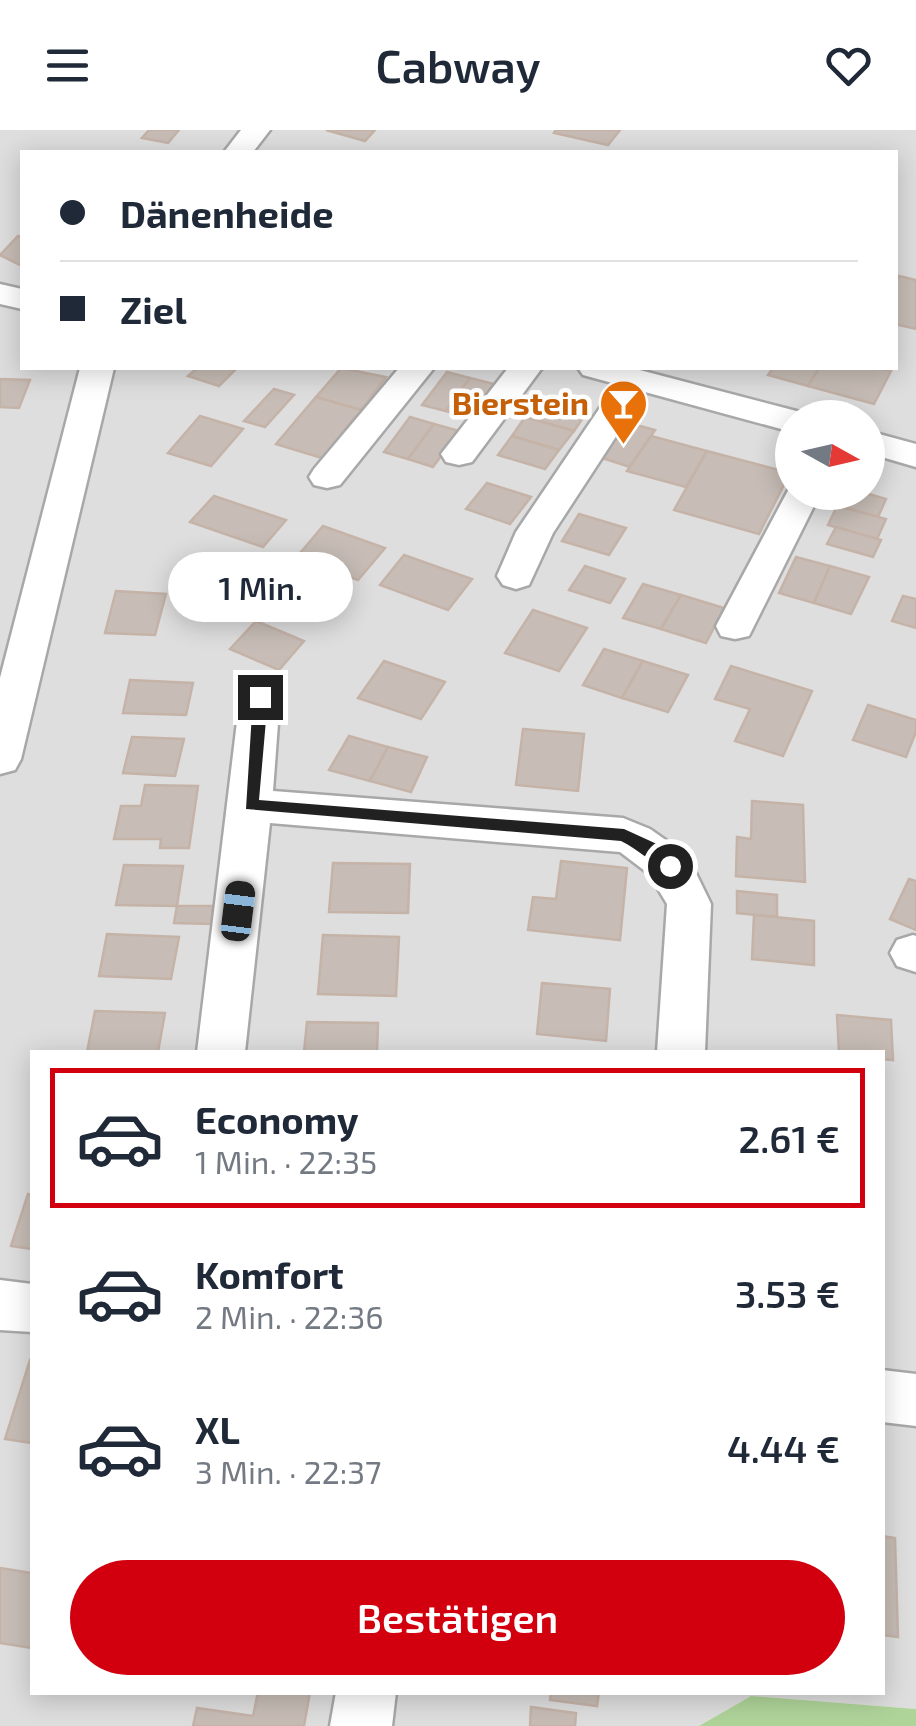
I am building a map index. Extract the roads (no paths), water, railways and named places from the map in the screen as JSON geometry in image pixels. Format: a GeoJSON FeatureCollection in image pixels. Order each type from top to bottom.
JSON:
{"type":"FeatureCollection","features":[{"type":"Feature","properties":{"kind":"street"},"geometry":{"type":"LineString","coordinates":[[240,150],[256,130]]}},
{"type":"Feature","properties":{"kind":"street"},"geometry":{"type":"LineString","coordinates":[[0,759],[8,690],[96,370]]}},
{"type":"Feature","properties":{"kind":"street"},"geometry":{"type":"LineString","coordinates":[[327,478],[415,370]]}},
{"type":"Feature","properties":{"kind":"street"},"geometry":{"type":"LineString","coordinates":[[459,454],[523,370]]}},
{"type":"Feature","properties":{"kind":"street"},"geometry":{"type":"LineString","coordinates":[[602,370],[636,379],[709,382],[775,414]]}},
{"type":"Feature","properties":{"kind":"street"},"geometry":{"type":"LineString","coordinates":[[516,576],[535,532],[636,379]]}},
{"type":"Feature","properties":{"kind":"street"},"geometry":{"type":"LineString","coordinates":[[885,444],[913,447]]}},
{"type":"Feature","properties":{"kind":"street"},"geometry":{"type":"LineString","coordinates":[[735,626],[794,510]]}},
{"type":"Feature","properties":{"kind":"street"},"geometry":{"type":"LineString","coordinates":[[221,1050],[260,697]]}},
{"type":"Feature","properties":{"kind":"street"},"geometry":{"type":"LineString","coordinates":[[251,805],[624,835],[653,849],[682,884],[688,904],[680,1050]]}},
{"type":"Feature","properties":{"kind":"street"},"geometry":{"type":"LineString","coordinates":[[0,1305],[30,1308]]}},
{"type":"Feature","properties":{"kind":"street"},"geometry":{"type":"LineString","coordinates":[[885,1396],[916,1400]]}},
{"type":"Feature","properties":{"kind":"street"},"geometry":{"type":"LineString","coordinates":[[361,1726],[366,1695]]}},
{"type":"Feature","properties":{"kind":"place","name":"Bierstein"},"geometry":{"type":"Point","coordinates":[624,446]}}]}
